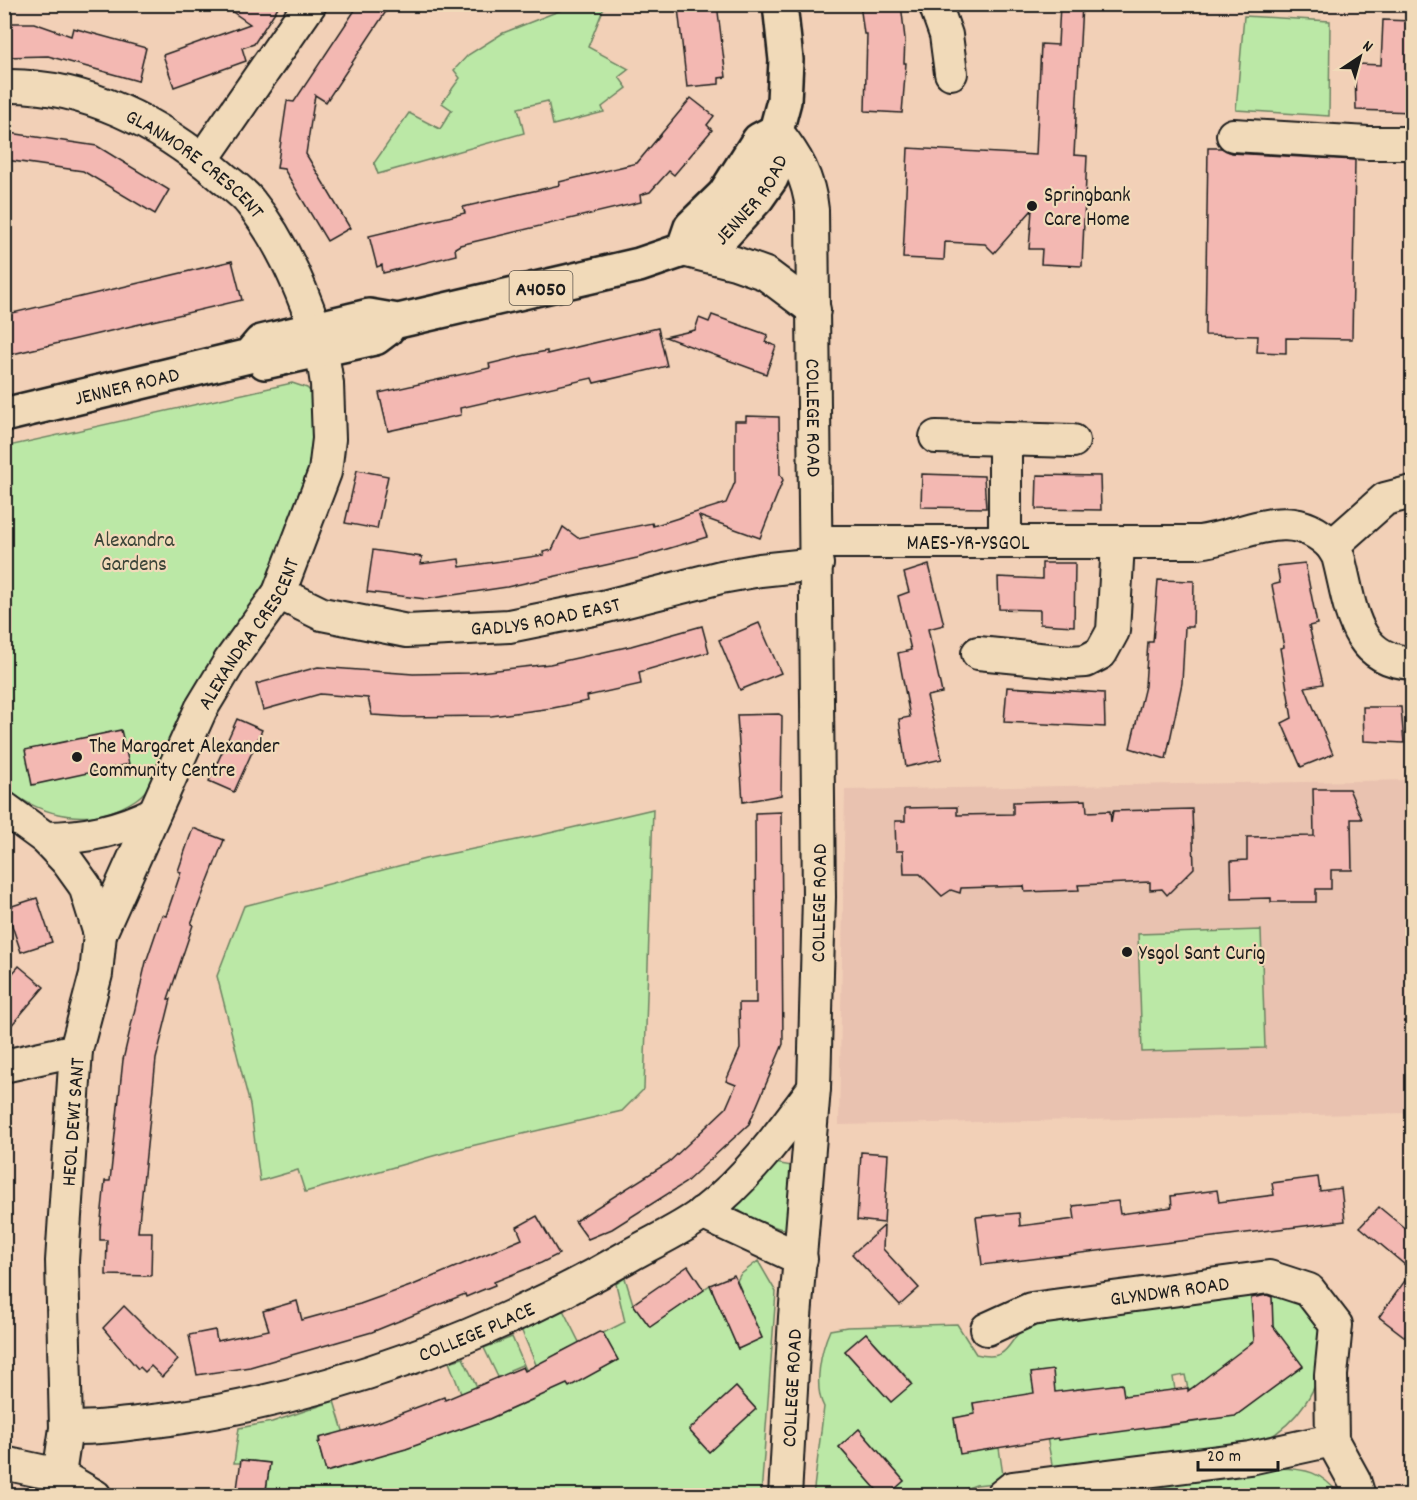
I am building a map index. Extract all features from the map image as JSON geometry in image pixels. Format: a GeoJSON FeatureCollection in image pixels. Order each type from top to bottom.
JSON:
{"type":"FeatureCollection","features":[{"type":"Feature","properties":{"kind":"main road"},"geometry":{"type":"LineString","coordinates":[[776,131],[786,80],[780,4]]}},
{"type":"Feature","properties":{"kind":"main road","name":"JENNER ROAD"},"geometry":{"type":"LineString","coordinates":[[4,415],[249,356],[261,342],[375,338],[398,321],[639,265],[683,250],[692,227],[724,195],[759,140],[776,131]]}},
{"type":"Feature","properties":{"kind":"street"},"geometry":{"type":"LineString","coordinates":[[202,160],[310,4]]}},
{"type":"Feature","properties":{"kind":"street"},"geometry":{"type":"LineString","coordinates":[[935,4],[946,35],[951,72]]}},
{"type":"Feature","properties":{"kind":"street","name":"GLANMORE CRESCENT"},"geometry":{"type":"LineString","coordinates":[[4,86],[71,92],[135,116],[202,160],[250,202],[297,278],[319,340]]}},
{"type":"Feature","properties":{"kind":"street","name":"COLLEGE ROAD"},"geometry":{"type":"LineString","coordinates":[[776,131],[800,164],[811,197],[819,897],[814,1088],[785,1496]]}},
{"type":"Feature","properties":{"kind":"street"},"geometry":{"type":"LineString","coordinates":[[1233,135],[1368,143],[1413,143]]}},
{"type":"Feature","properties":{"kind":"street"},"geometry":{"type":"LineString","coordinates":[[683,250],[766,273],[814,310]]}},
{"type":"Feature","properties":{"kind":"street","name":"ALEXANDRA CRESCENT"},"geometry":{"type":"LineString","coordinates":[[99,934],[201,709],[230,661],[279,592],[325,472],[328,428],[327,384],[319,340]]}},
{"type":"Feature","properties":{"kind":"street"},"geometry":{"type":"LineString","coordinates":[[936,437],[1073,441]]}},
{"type":"Feature","properties":{"kind":"street"},"geometry":{"type":"LineString","coordinates":[[1005,439],[1005,542]]}},
{"type":"Feature","properties":{"kind":"street"},"geometry":{"type":"LineString","coordinates":[[1413,492],[1385,499],[1332,546],[1338,556],[1357,628],[1367,645],[1394,662],[1413,663]]}},
{"type":"Feature","properties":{"kind":"street","name":"MAES-YR-YSGOL"},"geometry":{"type":"LineString","coordinates":[[816,553],[1005,542],[1207,541],[1264,525],[1280,523],[1313,530],[1332,546]]}},
{"type":"Feature","properties":{"kind":"street"},"geometry":{"type":"LineString","coordinates":[[978,653],[1069,662],[1086,661],[1101,653],[1113,631],[1118,543]]}},
{"type":"Feature","properties":{"kind":"street","name":"GADLYS ROAD EAST"},"geometry":{"type":"LineString","coordinates":[[279,592],[322,614],[407,631],[509,626],[603,607],[816,553]]}},
{"type":"Feature","properties":{"kind":"street","name":"HEOL DEWI SANT"},"geometry":{"type":"LineString","coordinates":[[4,808],[45,838],[67,861],[85,886],[99,934],[96,975],[76,1050],[62,1261],[66,1428],[59,1475]]}},
{"type":"Feature","properties":{"kind":"street"},"geometry":{"type":"LineString","coordinates":[[45,838],[77,838],[129,826],[154,813]]}},
{"type":"Feature","properties":{"kind":"street"},"geometry":{"type":"LineString","coordinates":[[4,1066],[76,1050]]}},
{"type":"Feature","properties":{"kind":"street","name":"COLLEGE PLACE"},"geometry":{"type":"LineString","coordinates":[[66,1428],[125,1425],[210,1413],[282,1397],[424,1353],[481,1331],[544,1302],[702,1213],[771,1145],[814,1088]]}},
{"type":"Feature","properties":{"kind":"street"},"geometry":{"type":"LineString","coordinates":[[702,1213],[801,1259]]}},
{"type":"Feature","properties":{"kind":"street","name":"GLYNDWR ROAD"},"geometry":{"type":"LineString","coordinates":[[987,1329],[1031,1309],[1269,1277],[1309,1290],[1336,1325],[1331,1375],[1332,1440]]}},
{"type":"Feature","properties":{"kind":"street"},"geometry":{"type":"LineString","coordinates":[[1002,1496],[1012,1488],[1250,1458],[1332,1440],[1354,1480],[1359,1496]]}},
{"type":"Feature","properties":{"kind":"street"},"geometry":{"type":"LineString","coordinates":[[4,1463],[59,1475],[94,1496]]}},
{"type":"Feature","properties":{"kind":"shaded area","name":"Ysgol Sant Curig"},"geometry":{"type":"Polygon","coordinates":[[[1412,780],[1412,1113],[839,1125],[845,790],[1412,780]]]}},
{"type":"Feature","properties":{"kind":"green space"},"geometry":{"type":"Polygon","coordinates":[[[574,5],[605,5],[588,47],[629,69],[619,77],[627,88],[602,107],[604,112],[553,125],[548,101],[518,108],[524,133],[378,174],[374,163],[409,113],[440,129],[452,110],[442,103],[460,78],[454,70],[468,55],[503,33],[574,5]]]}},
{"type":"Feature","properties":{"kind":"green space"},"geometry":{"type":"Polygon","coordinates":[[[1244,16],[1330,21],[1329,116],[1236,110],[1244,16]]]}},
{"type":"Feature","properties":{"kind":"green space","name":"Alexandra Gardens"},"geometry":{"type":"Polygon","coordinates":[[[292,383],[307,388],[315,396],[312,464],[308,491],[298,526],[276,573],[156,779],[135,800],[119,809],[85,816],[68,816],[52,812],[20,798],[5,788],[4,447],[292,383]]]}},
{"type":"Feature","properties":{"kind":"green space"},"geometry":{"type":"Polygon","coordinates":[[[653,809],[644,1089],[622,1111],[458,1149],[305,1192],[298,1170],[260,1181],[250,1105],[217,976],[244,906],[429,858],[653,809]]]}},
{"type":"Feature","properties":{"kind":"green space"},"geometry":{"type":"Polygon","coordinates":[[[1261,930],[1265,1048],[1142,1052],[1138,934],[1261,930]]]}},
{"type":"Feature","properties":{"kind":"green space"},"geometry":{"type":"Polygon","coordinates":[[[775,1163],[792,1166],[789,1227],[785,1230],[751,1219],[736,1208],[735,1203],[775,1163]]]}},
{"type":"Feature","properties":{"kind":"green space"},"geometry":{"type":"Polygon","coordinates":[[[758,1261],[776,1292],[761,1495],[734,1495],[727,1489],[721,1496],[291,1495],[266,1492],[270,1463],[241,1460],[240,1463],[234,1463],[239,1428],[272,1422],[334,1401],[344,1434],[319,1438],[318,1443],[326,1471],[408,1448],[434,1438],[462,1396],[449,1362],[463,1358],[489,1419],[539,1397],[522,1365],[510,1370],[512,1376],[500,1381],[484,1348],[512,1337],[527,1372],[537,1367],[521,1329],[563,1310],[581,1346],[569,1348],[557,1354],[569,1386],[618,1360],[603,1333],[625,1322],[616,1284],[625,1278],[633,1304],[650,1327],[710,1285],[738,1349],[762,1338],[737,1281],[740,1275],[758,1261]],[[736,1387],[689,1430],[709,1452],[756,1409],[736,1387]]]}},
{"type":"Feature","properties":{"kind":"green space"},"geometry":{"type":"Polygon","coordinates":[[[1268,1286],[1312,1310],[1323,1341],[1322,1358],[1319,1374],[1305,1403],[1284,1427],[1257,1445],[1054,1475],[1041,1405],[973,1403],[974,1414],[954,1418],[960,1453],[999,1448],[1004,1482],[976,1485],[949,1495],[887,1495],[904,1481],[859,1429],[839,1447],[882,1495],[813,1496],[824,1407],[819,1389],[820,1368],[830,1330],[847,1327],[957,1324],[976,1354],[995,1356],[1002,1353],[1024,1328],[1039,1323],[1268,1286]],[[866,1333],[845,1351],[891,1402],[912,1383],[866,1333]],[[1303,1366],[1213,1389],[1235,1416],[1303,1366]],[[1185,1375],[1173,1377],[1175,1390],[1155,1393],[1160,1427],[1207,1420],[1202,1387],[1188,1389],[1185,1375]],[[1122,1384],[1108,1386],[1109,1397],[1087,1398],[1085,1388],[1072,1390],[1054,1404],[1059,1440],[1104,1433],[1145,1394],[1124,1396],[1122,1384]]]}},
{"type":"Feature","properties":{"kind":"green space"},"geometry":{"type":"Polygon","coordinates":[[[1277,1468],[1297,1469],[1319,1476],[1340,1495],[1042,1496],[1277,1468]]]}},
{"type":"Feature","properties":{"kind":"building"},"geometry":{"type":"Polygon","coordinates":[[[221,4],[280,4],[254,44],[242,48],[246,61],[174,87],[163,55],[250,24],[221,4]]]}},
{"type":"Feature","properties":{"kind":"building"},"geometry":{"type":"Polygon","coordinates":[[[359,4],[391,4],[326,102],[315,95],[306,154],[350,228],[327,241],[284,169],[277,168],[287,101],[294,102],[359,4]]]}},
{"type":"Feature","properties":{"kind":"building"},"geometry":{"type":"Polygon","coordinates":[[[717,4],[726,77],[719,78],[719,84],[687,87],[678,8],[717,4]]]}},
{"type":"Feature","properties":{"kind":"building"},"geometry":{"type":"Polygon","coordinates":[[[860,4],[901,4],[905,39],[904,63],[906,63],[902,113],[865,111],[867,34],[864,34],[860,4]]]}},
{"type":"Feature","properties":{"kind":"building","name":"Springbank Care Home"},"geometry":{"type":"Polygon","coordinates":[[[1060,4],[1082,4],[1074,155],[1087,156],[1082,266],[1041,264],[1042,249],[1029,249],[1032,210],[994,253],[985,244],[945,242],[944,260],[903,258],[908,148],[1036,155],[1041,44],[1058,45],[1060,4]]]}},
{"type":"Feature","properties":{"kind":"building"},"geometry":{"type":"Polygon","coordinates":[[[1383,20],[1413,21],[1413,112],[1356,110],[1355,68],[1357,64],[1381,65],[1383,20]]]}},
{"type":"Feature","properties":{"kind":"building"},"geometry":{"type":"Polygon","coordinates":[[[4,23],[34,23],[71,36],[73,28],[146,48],[138,81],[48,56],[4,57],[4,23]]]}},
{"type":"Feature","properties":{"kind":"building"},"geometry":{"type":"Polygon","coordinates":[[[691,98],[714,116],[707,125],[712,130],[674,175],[669,171],[650,192],[640,195],[641,202],[460,245],[455,248],[456,255],[383,273],[382,265],[377,267],[369,236],[465,213],[463,207],[560,185],[559,182],[637,163],[691,98]]]}},
{"type":"Feature","properties":{"kind":"building"},"geometry":{"type":"Polygon","coordinates":[[[10,133],[97,146],[169,190],[155,214],[83,171],[6,160],[10,133]]]}},
{"type":"Feature","properties":{"kind":"building"},"geometry":{"type":"Polygon","coordinates":[[[1208,148],[1222,148],[1232,153],[1355,160],[1352,339],[1286,338],[1286,353],[1257,352],[1258,336],[1205,335],[1208,148]]]}},
{"type":"Feature","properties":{"kind":"building"},"geometry":{"type":"Polygon","coordinates":[[[232,261],[242,300],[4,356],[4,315],[232,261]]]}},
{"type":"Feature","properties":{"kind":"building"},"geometry":{"type":"Polygon","coordinates":[[[712,315],[768,335],[765,342],[776,346],[766,374],[665,337],[695,330],[699,318],[709,322],[712,315]]]}},
{"type":"Feature","properties":{"kind":"building"},"geometry":{"type":"Polygon","coordinates":[[[658,328],[667,366],[594,383],[592,378],[460,408],[461,415],[388,431],[379,393],[490,368],[489,364],[526,355],[547,351],[547,354],[658,328]]]}},
{"type":"Feature","properties":{"kind":"building"},"geometry":{"type":"Polygon","coordinates":[[[746,416],[779,417],[780,474],[783,480],[760,538],[699,516],[707,537],[637,558],[507,587],[426,599],[367,592],[373,550],[422,557],[421,564],[459,559],[460,567],[544,555],[543,552],[552,550],[563,527],[578,538],[652,523],[653,526],[726,503],[735,482],[735,421],[746,421],[746,416]]]}},
{"type":"Feature","properties":{"kind":"building"},"geometry":{"type":"Polygon","coordinates":[[[357,470],[388,476],[377,529],[345,523],[357,470]]]}},
{"type":"Feature","properties":{"kind":"building"},"geometry":{"type":"Polygon","coordinates":[[[922,474],[984,476],[986,508],[921,507],[922,474]]]}},
{"type":"Feature","properties":{"kind":"building"},"geometry":{"type":"Polygon","coordinates":[[[1037,475],[1100,476],[1101,510],[1036,509],[1037,475]]]}},
{"type":"Feature","properties":{"kind":"building"},"geometry":{"type":"Polygon","coordinates":[[[1042,563],[1075,563],[1074,626],[1040,624],[1040,610],[999,609],[998,577],[1042,579],[1042,563]]]}},
{"type":"Feature","properties":{"kind":"building"},"geometry":{"type":"Polygon","coordinates":[[[1305,563],[1317,624],[1309,626],[1323,684],[1305,687],[1333,754],[1301,767],[1282,723],[1292,718],[1280,648],[1284,647],[1272,585],[1280,583],[1277,566],[1305,563]]]}},
{"type":"Feature","properties":{"kind":"building"},"geometry":{"type":"Polygon","coordinates":[[[929,565],[944,625],[928,629],[942,693],[927,696],[942,759],[906,767],[899,719],[910,717],[898,653],[911,650],[898,596],[909,592],[904,573],[929,565]]]}},
{"type":"Feature","properties":{"kind":"building"},"geometry":{"type":"Polygon","coordinates":[[[1158,580],[1194,581],[1193,627],[1185,627],[1182,683],[1166,759],[1130,748],[1145,686],[1148,642],[1153,642],[1158,580]]]}},
{"type":"Feature","properties":{"kind":"building"},"geometry":{"type":"Polygon","coordinates":[[[759,623],[781,673],[740,690],[719,640],[759,623]]]}},
{"type":"Feature","properties":{"kind":"building"},"geometry":{"type":"Polygon","coordinates":[[[702,626],[709,652],[639,672],[641,684],[587,696],[588,701],[553,708],[491,716],[404,717],[372,715],[368,698],[320,694],[263,710],[256,684],[318,667],[413,674],[471,673],[550,664],[631,646],[702,626]]]}},
{"type":"Feature","properties":{"kind":"building"},"geometry":{"type":"Polygon","coordinates":[[[1007,687],[1104,693],[1105,727],[1004,722],[1007,687]]]}},
{"type":"Feature","properties":{"kind":"building"},"geometry":{"type":"Polygon","coordinates":[[[1363,707],[1401,707],[1404,743],[1364,741],[1363,707]]]}},
{"type":"Feature","properties":{"kind":"building"},"geometry":{"type":"Polygon","coordinates":[[[779,714],[782,716],[781,795],[743,802],[737,715],[779,714]]]}},
{"type":"Feature","properties":{"kind":"building"},"geometry":{"type":"Polygon","coordinates":[[[237,719],[262,730],[234,792],[209,781],[237,719]]]}},
{"type":"Feature","properties":{"kind":"building","name":"The Margaret Alexander Community Centre"},"geometry":{"type":"Polygon","coordinates":[[[121,730],[129,764],[32,785],[25,750],[121,730]]]}},
{"type":"Feature","properties":{"kind":"building"},"geometry":{"type":"Polygon","coordinates":[[[1313,789],[1349,789],[1362,819],[1351,819],[1352,870],[1331,870],[1331,889],[1316,889],[1316,902],[1271,902],[1271,898],[1232,899],[1231,861],[1247,860],[1247,837],[1314,836],[1313,789]]]}},
{"type":"Feature","properties":{"kind":"building"},"geometry":{"type":"Polygon","coordinates":[[[1086,800],[1087,812],[1110,811],[1111,822],[1113,811],[1192,809],[1194,868],[1167,895],[1162,889],[1150,890],[1150,882],[1078,885],[1079,890],[1025,892],[1024,886],[961,888],[960,893],[951,890],[942,896],[920,874],[904,874],[903,851],[896,851],[895,821],[905,821],[905,808],[957,807],[957,815],[1013,814],[1013,802],[1086,800]]]}},
{"type":"Feature","properties":{"kind":"building"},"geometry":{"type":"Polygon","coordinates":[[[781,812],[783,1044],[749,1124],[685,1183],[612,1229],[588,1239],[575,1221],[669,1162],[726,1108],[736,1085],[726,1081],[740,1049],[739,1003],[756,1003],[755,813],[781,812]]]}},
{"type":"Feature","properties":{"kind":"building"},"geometry":{"type":"Polygon","coordinates":[[[193,828],[224,840],[191,924],[193,925],[168,999],[171,999],[156,1059],[138,1232],[152,1232],[151,1276],[106,1275],[107,1240],[100,1240],[100,1229],[105,1181],[110,1181],[123,1060],[146,962],[162,915],[166,916],[193,828]]]}},
{"type":"Feature","properties":{"kind":"building"},"geometry":{"type":"Polygon","coordinates":[[[37,898],[52,942],[21,952],[6,908],[37,898]]]}},
{"type":"Feature","properties":{"kind":"building"},"geometry":{"type":"Polygon","coordinates":[[[19,966],[44,987],[4,1034],[4,983],[19,966]]]}},
{"type":"Feature","properties":{"kind":"building"},"geometry":{"type":"Polygon","coordinates":[[[861,1152],[888,1154],[884,1223],[857,1220],[861,1152]]]}},
{"type":"Feature","properties":{"kind":"building"},"geometry":{"type":"Polygon","coordinates":[[[1318,1177],[1320,1191],[1341,1188],[1345,1221],[982,1265],[976,1217],[1019,1213],[1020,1226],[1075,1219],[1073,1206],[1118,1201],[1120,1214],[1172,1207],[1171,1196],[1217,1190],[1219,1202],[1274,1195],[1272,1183],[1318,1177]]]}},
{"type":"Feature","properties":{"kind":"building"},"geometry":{"type":"Polygon","coordinates":[[[1379,1207],[1413,1235],[1413,1343],[1379,1317],[1412,1271],[1360,1227],[1379,1207]]]}},
{"type":"Feature","properties":{"kind":"building"},"geometry":{"type":"Polygon","coordinates":[[[537,1216],[559,1254],[494,1282],[495,1285],[466,1297],[465,1294],[372,1332],[250,1367],[197,1375],[189,1335],[215,1330],[217,1341],[269,1330],[263,1311],[297,1301],[302,1320],[360,1304],[413,1285],[522,1239],[517,1227],[537,1216]]]}},
{"type":"Feature","properties":{"kind":"building"},"geometry":{"type":"Polygon","coordinates":[[[884,1226],[883,1249],[919,1288],[900,1305],[852,1254],[884,1226]]]}},
{"type":"Feature","properties":{"kind":"building"},"geometry":{"type":"Polygon","coordinates":[[[688,1266],[704,1290],[650,1327],[633,1304],[688,1266]]]}},
{"type":"Feature","properties":{"kind":"building"},"geometry":{"type":"Polygon","coordinates":[[[734,1275],[762,1338],[738,1349],[710,1285],[734,1275]]]}},
{"type":"Feature","properties":{"kind":"building"},"geometry":{"type":"Polygon","coordinates":[[[1267,1295],[1272,1297],[1273,1326],[1303,1366],[1235,1416],[1059,1440],[1058,1438],[960,1454],[954,1418],[975,1414],[973,1403],[1034,1393],[1031,1373],[1053,1370],[1055,1392],[1122,1384],[1124,1396],[1188,1388],[1188,1391],[1254,1341],[1251,1298],[1267,1295]]]}},
{"type":"Feature","properties":{"kind":"building"},"geometry":{"type":"Polygon","coordinates":[[[124,1306],[178,1360],[162,1377],[151,1366],[145,1372],[140,1367],[138,1369],[103,1328],[124,1306]]]}},
{"type":"Feature","properties":{"kind":"building"},"geometry":{"type":"Polygon","coordinates":[[[599,1332],[603,1333],[618,1360],[569,1387],[567,1384],[489,1419],[406,1449],[326,1472],[318,1443],[319,1438],[378,1422],[444,1397],[445,1400],[523,1367],[525,1371],[599,1332]]]}},
{"type":"Feature","properties":{"kind":"building"},"geometry":{"type":"Polygon","coordinates":[[[866,1333],[912,1384],[891,1402],[845,1351],[866,1333]]]}},
{"type":"Feature","properties":{"kind":"building"},"geometry":{"type":"Polygon","coordinates":[[[736,1387],[756,1409],[709,1452],[689,1430],[736,1387]]]}},
{"type":"Feature","properties":{"kind":"building"},"geometry":{"type":"Polygon","coordinates":[[[859,1429],[904,1481],[887,1496],[882,1496],[839,1447],[859,1429]]]}},
{"type":"Feature","properties":{"kind":"building"},"geometry":{"type":"Polygon","coordinates":[[[241,1460],[270,1463],[265,1496],[236,1496],[241,1460]]]}},
{"type":"Feature","properties":{"kind":"place","name":"Springbank Care Home"},"geometry":{"type":"Point","coordinates":[1032,206]}},
{"type":"Feature","properties":{"kind":"place","name":"The Margaret Alexander Community Centre"},"geometry":{"type":"Point","coordinates":[77,757]}},
{"type":"Feature","properties":{"kind":"place","name":"Ysgol Sant Curig"},"geometry":{"type":"Point","coordinates":[1127,952]}}]}
